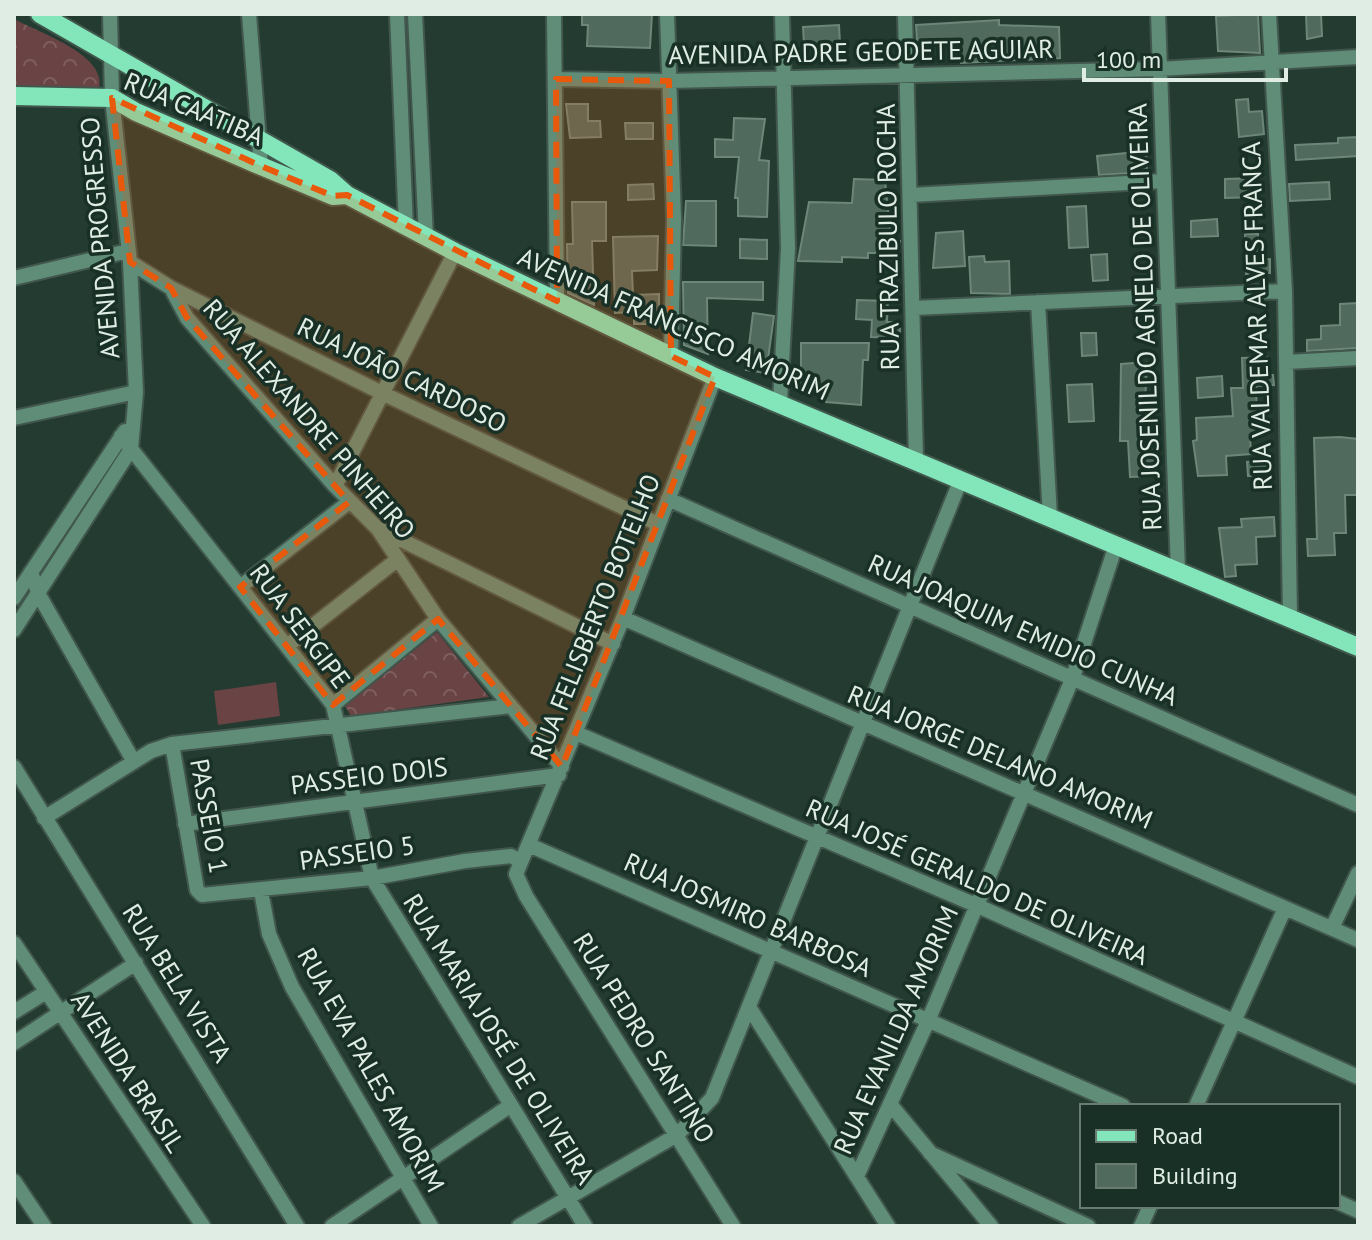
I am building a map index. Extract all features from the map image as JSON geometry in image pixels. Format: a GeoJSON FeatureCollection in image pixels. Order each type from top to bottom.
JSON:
{"type":"FeatureCollection","features":[{"type":"Feature","properties":{"kind":"main road","name":"AVENIDA FRANCISCO AMORIM"},"geometry":{"type":"LineString","coordinates":[[40,14],[406,227],[671,356],[1358,647]]}},
{"type":"Feature","properties":{"kind":"main road","name":"RUA CAATIBA"},"geometry":{"type":"LineString","coordinates":[[14,96],[112,98],[136,112],[333,196],[347,195]]}},
{"type":"Feature","properties":{"kind":"street","name":"AVENIDA PROGRESSO"},"geometry":{"type":"LineString","coordinates":[[14,630],[131,449],[136,392],[129,257],[112,98],[110,14]]}},
{"type":"Feature","properties":{"kind":"street"},"geometry":{"type":"LineString","coordinates":[[249,14],[261,166]]}},
{"type":"Feature","properties":{"kind":"street"},"geometry":{"type":"LineString","coordinates":[[397,14],[406,227]]}},
{"type":"Feature","properties":{"kind":"street"},"geometry":{"type":"LineString","coordinates":[[415,14],[426,237]]}},
{"type":"Feature","properties":{"kind":"street"},"geometry":{"type":"LineString","coordinates":[[554,14],[557,301]]}},
{"type":"Feature","properties":{"kind":"street"},"geometry":{"type":"LineString","coordinates":[[667,14],[674,219],[671,356]]}},
{"type":"Feature","properties":{"kind":"street"},"geometry":{"type":"LineString","coordinates":[[780,402],[788,248],[782,14]]}},
{"type":"Feature","properties":{"kind":"street","name":"RUA TRAZIBULO ROCHA"},"geometry":{"type":"LineString","coordinates":[[905,14],[916,459]]}},
{"type":"Feature","properties":{"kind":"street","name":"RUA JOSENILDO AGNELO DE OLIVEIRA"},"geometry":{"type":"LineString","coordinates":[[1158,14],[1178,571]]}},
{"type":"Feature","properties":{"kind":"street","name":"RUA VALDEMAR ALVES FRANCA"},"geometry":{"type":"LineString","coordinates":[[1269,14],[1285,291],[1290,617]]}},
{"type":"Feature","properties":{"kind":"street","name":"AVENIDA PADRE GEODETE AGUIAR"},"geometry":{"type":"LineString","coordinates":[[556,79],[669,81],[1160,69],[1358,57]]}},
{"type":"Feature","properties":{"kind":"street"},"geometry":{"type":"LineString","coordinates":[[911,195],[1163,181]]}},
{"type":"Feature","properties":{"kind":"street"},"geometry":{"type":"LineString","coordinates":[[335,486],[455,252]]}},
{"type":"Feature","properties":{"kind":"street"},"geometry":{"type":"LineString","coordinates":[[14,278],[129,257]]}},
{"type":"Feature","properties":{"kind":"street","name":"RUA JOÃO CARDOSO"},"geometry":{"type":"LineString","coordinates":[[129,257],[171,288],[384,394],[658,524]]}},
{"type":"Feature","properties":{"kind":"street","name":"RUA ALEXANDRE PINHEIRO"},"geometry":{"type":"LineString","coordinates":[[171,288],[187,318],[349,502],[378,529],[438,619],[511,706],[560,771]]}},
{"type":"Feature","properties":{"kind":"street"},"geometry":{"type":"LineString","coordinates":[[914,308],[1285,291]]}},
{"type":"Feature","properties":{"kind":"street"},"geometry":{"type":"LineString","coordinates":[[1038,302],[1050,517]]}},
{"type":"Feature","properties":{"kind":"street"},"geometry":{"type":"LineString","coordinates":[[1287,362],[1358,358]]}},
{"type":"Feature","properties":{"kind":"street","name":"RUA FELISBERTO BOTELHO"},"geometry":{"type":"LineString","coordinates":[[518,867],[613,644],[715,377]]}},
{"type":"Feature","properties":{"kind":"street"},"geometry":{"type":"LineString","coordinates":[[14,418],[136,392]]}},
{"type":"Feature","properties":{"kind":"street"},"geometry":{"type":"LineString","coordinates":[[14,598],[135,418]]}},
{"type":"Feature","properties":{"kind":"street","name":"RUA SERGIPE"},"geometry":{"type":"LineString","coordinates":[[121,436],[333,705],[372,878]]}},
{"type":"Feature","properties":{"kind":"street"},"geometry":{"type":"LineString","coordinates":[[519,1226],[677,1135],[712,1098],[961,479]]}},
{"type":"Feature","properties":{"kind":"street","name":"RUA JOAQUIM EMIDIO CUNHA"},"geometry":{"type":"LineString","coordinates":[[668,499],[1358,805]]}},
{"type":"Feature","properties":{"kind":"street"},"geometry":{"type":"LineString","coordinates":[[240,587],[349,502]]}},
{"type":"Feature","properties":{"kind":"street"},"geometry":{"type":"LineString","coordinates":[[378,529],[613,644]]}},
{"type":"Feature","properties":{"kind":"street","name":"RUA EVANILDA AMORIM"},"geometry":{"type":"LineString","coordinates":[[857,1176],[978,906],[1073,677],[1116,545]]}},
{"type":"Feature","properties":{"kind":"street"},"geometry":{"type":"LineString","coordinates":[[287,646],[398,559]]}},
{"type":"Feature","properties":{"kind":"street"},"geometry":{"type":"LineString","coordinates":[[31,572],[39,595],[134,762]]}},
{"type":"Feature","properties":{"kind":"street","name":"RUA JORGE DELANO AMORIM"},"geometry":{"type":"LineString","coordinates":[[623,618],[1358,940]]}},
{"type":"Feature","properties":{"kind":"street"},"geometry":{"type":"LineString","coordinates":[[333,705],[438,619]]}},
{"type":"Feature","properties":{"kind":"street"},"geometry":{"type":"LineString","coordinates":[[44,818],[151,751],[172,744],[337,728],[511,706]]}},
{"type":"Feature","properties":{"kind":"street","name":"RUA JOSÉ GERALDO DE OLIVEIRA"},"geometry":{"type":"LineString","coordinates":[[576,733],[978,906],[1358,1077]]}},
{"type":"Feature","properties":{"kind":"street","name":"PASSEIO 1"},"geometry":{"type":"LineString","coordinates":[[172,744],[200,894]]}},
{"type":"Feature","properties":{"kind":"street","name":"RUA BELA VISTA"},"geometry":{"type":"LineString","coordinates":[[14,767],[297,1226]]}},
{"type":"Feature","properties":{"kind":"street","name":"PASSEIO DOIS"},"geometry":{"type":"LineString","coordinates":[[185,824],[560,771]]}},
{"type":"Feature","properties":{"kind":"street","name":"RUA JOSMIRO BARBOSA"},"geometry":{"type":"LineString","coordinates":[[529,845],[1118,1104]]}},
{"type":"Feature","properties":{"kind":"street","name":"PASSEIO 5"},"geometry":{"type":"LineString","coordinates":[[200,894],[261,891],[372,878],[511,856],[518,867]]}},
{"type":"Feature","properties":{"kind":"street","name":"RUA PEDRO SANTINO"},"geometry":{"type":"LineString","coordinates":[[518,867],[526,896],[733,1226]]}},
{"type":"Feature","properties":{"kind":"street"},"geometry":{"type":"LineString","coordinates":[[1332,928],[1358,873]]}},
{"type":"Feature","properties":{"kind":"street","name":"RUA MARIA JOSÉ DE OLIVEIRA"},"geometry":{"type":"LineString","coordinates":[[372,878],[585,1226]]}},
{"type":"Feature","properties":{"kind":"street","name":"RUA EVA PALES AMORIM"},"geometry":{"type":"LineString","coordinates":[[261,891],[269,934],[292,987],[431,1226]]}},
{"type":"Feature","properties":{"kind":"street"},"geometry":{"type":"LineString","coordinates":[[1197,1104],[1285,908]]}},
{"type":"Feature","properties":{"kind":"street","name":"AVENIDA BRASIL"},"geometry":{"type":"LineString","coordinates":[[14,943],[203,1226]]}},
{"type":"Feature","properties":{"kind":"street"},"geometry":{"type":"LineString","coordinates":[[14,1043],[136,963]]}},
{"type":"Feature","properties":{"kind":"street"},"geometry":{"type":"LineString","coordinates":[[14,1012],[46,992]]}},
{"type":"Feature","properties":{"kind":"street"},"geometry":{"type":"LineString","coordinates":[[749,1007],[888,1226]]}},
{"type":"Feature","properties":{"kind":"street"},"geometry":{"type":"LineString","coordinates":[[890,1104],[991,1226]]}},
{"type":"Feature","properties":{"kind":"street"},"geometry":{"type":"LineString","coordinates":[[332,1226],[511,1105]]}},
{"type":"Feature","properties":{"kind":"street"},"geometry":{"type":"LineString","coordinates":[[930,1153],[1088,1226]]}},
{"type":"Feature","properties":{"kind":"street"},"geometry":{"type":"LineString","coordinates":[[14,1181],[44,1226]]}},
{"type":"Feature","properties":{"kind":"highlighted area"},"geometry":{"type":"Polygon","coordinates":[[[556,79],[669,81],[671,356],[715,377],[562,767],[438,619],[333,705],[240,587],[349,502],[187,318],[171,288],[130,262],[112,98],[333,196],[347,195],[557,301],[556,79]]]}},
{"type":"Feature","properties":{"kind":"green space"},"geometry":{"type":"Polygon","coordinates":[[[14,19],[82,55],[99,76],[99,88],[14,90],[14,19]]]}},
{"type":"Feature","properties":{"kind":"green space"},"geometry":{"type":"Polygon","coordinates":[[[437,632],[489,697],[351,716],[345,706],[437,632]]]}},
{"type":"Feature","properties":{"kind":"green space"},"geometry":{"type":"Polygon","coordinates":[[[276,682],[280,716],[218,725],[214,691],[276,682]]]}},
{"type":"Feature","properties":{"kind":"building"},"geometry":{"type":"Polygon","coordinates":[[[582,14],[652,14],[650,48],[587,46],[588,25],[582,25],[582,14]]]}},
{"type":"Feature","properties":{"kind":"building"},"geometry":{"type":"Polygon","coordinates":[[[1258,14],[1260,53],[1218,51],[1216,16],[1258,14]]]}},
{"type":"Feature","properties":{"kind":"building"},"geometry":{"type":"Polygon","coordinates":[[[1306,14],[1321,14],[1322,36],[1307,39],[1306,14]]]}},
{"type":"Feature","properties":{"kind":"building"},"geometry":{"type":"Polygon","coordinates":[[[999,20],[999,25],[1059,27],[1060,58],[961,63],[960,39],[917,41],[916,25],[999,20]]]}},
{"type":"Feature","properties":{"kind":"building"},"geometry":{"type":"Polygon","coordinates":[[[839,25],[840,43],[804,45],[803,27],[839,25]]]}},
{"type":"Feature","properties":{"kind":"building"},"geometry":{"type":"Polygon","coordinates":[[[1248,99],[1249,112],[1262,111],[1264,134],[1239,137],[1236,100],[1248,99]]]}},
{"type":"Feature","properties":{"kind":"building"},"geometry":{"type":"Polygon","coordinates":[[[566,104],[588,104],[588,121],[600,121],[601,137],[570,138],[566,104]]]}},
{"type":"Feature","properties":{"kind":"building"},"geometry":{"type":"Polygon","coordinates":[[[734,118],[765,119],[759,160],[769,161],[767,217],[738,216],[738,198],[735,198],[739,157],[715,157],[715,139],[733,140],[734,118]]]}},
{"type":"Feature","properties":{"kind":"building"},"geometry":{"type":"Polygon","coordinates":[[[625,123],[653,123],[653,139],[626,139],[625,123]]]}},
{"type":"Feature","properties":{"kind":"building"},"geometry":{"type":"Polygon","coordinates":[[[1358,137],[1358,156],[1296,160],[1295,145],[1338,143],[1338,138],[1358,137]]]}},
{"type":"Feature","properties":{"kind":"building"},"geometry":{"type":"Polygon","coordinates":[[[1146,151],[1147,172],[1099,175],[1097,156],[1146,151]]]}},
{"type":"Feature","properties":{"kind":"building"},"geometry":{"type":"Polygon","coordinates":[[[1257,178],[1257,197],[1225,198],[1225,179],[1257,178]]]}},
{"type":"Feature","properties":{"kind":"building"},"geometry":{"type":"Polygon","coordinates":[[[854,179],[885,180],[891,241],[900,241],[899,253],[868,253],[868,258],[842,257],[842,262],[798,261],[809,202],[852,203],[854,179]]]}},
{"type":"Feature","properties":{"kind":"building"},"geometry":{"type":"Polygon","coordinates":[[[1329,182],[1330,199],[1290,201],[1289,184],[1329,182]]]}},
{"type":"Feature","properties":{"kind":"building"},"geometry":{"type":"Polygon","coordinates":[[[653,184],[654,199],[628,200],[628,185],[653,184]]]}},
{"type":"Feature","properties":{"kind":"building"},"geometry":{"type":"Polygon","coordinates":[[[686,201],[716,201],[716,246],[683,245],[686,201]]]}},
{"type":"Feature","properties":{"kind":"building"},"geometry":{"type":"Polygon","coordinates":[[[572,202],[606,202],[606,241],[592,241],[594,305],[568,293],[567,244],[573,244],[572,202]]]}},
{"type":"Feature","properties":{"kind":"building"},"geometry":{"type":"Polygon","coordinates":[[[1086,206],[1088,247],[1069,248],[1067,207],[1086,206]]]}},
{"type":"Feature","properties":{"kind":"building"},"geometry":{"type":"Polygon","coordinates":[[[1217,219],[1218,236],[1191,237],[1191,221],[1217,219]]]}},
{"type":"Feature","properties":{"kind":"building"},"geometry":{"type":"Polygon","coordinates":[[[963,231],[965,266],[933,268],[936,233],[963,231]]]}},
{"type":"Feature","properties":{"kind":"building"},"geometry":{"type":"Polygon","coordinates":[[[1245,234],[1258,234],[1259,260],[1270,259],[1270,273],[1246,274],[1245,234]]]}},
{"type":"Feature","properties":{"kind":"building"},"geometry":{"type":"Polygon","coordinates":[[[658,236],[657,270],[632,271],[633,295],[659,294],[659,324],[634,324],[634,312],[615,313],[613,237],[658,236]]]}},
{"type":"Feature","properties":{"kind":"building"},"geometry":{"type":"Polygon","coordinates":[[[740,239],[767,240],[767,259],[740,258],[740,239]]]}},
{"type":"Feature","properties":{"kind":"building"},"geometry":{"type":"Polygon","coordinates":[[[1107,254],[1108,280],[1093,281],[1091,255],[1107,254]]]}},
{"type":"Feature","properties":{"kind":"building"},"geometry":{"type":"Polygon","coordinates":[[[984,256],[985,262],[1009,261],[1010,294],[971,293],[969,257],[984,256]]]}},
{"type":"Feature","properties":{"kind":"building"},"geometry":{"type":"Polygon","coordinates":[[[683,282],[763,282],[763,300],[707,298],[708,354],[684,345],[683,282]]]}},
{"type":"Feature","properties":{"kind":"building"},"geometry":{"type":"Polygon","coordinates":[[[857,300],[888,301],[887,322],[900,322],[900,338],[871,337],[872,320],[856,319],[857,300]]]}},
{"type":"Feature","properties":{"kind":"building"},"geometry":{"type":"Polygon","coordinates":[[[1358,303],[1358,348],[1307,351],[1307,340],[1321,339],[1321,326],[1340,325],[1340,304],[1358,303]]]}},
{"type":"Feature","properties":{"kind":"building"},"geometry":{"type":"Polygon","coordinates":[[[753,313],[774,316],[766,373],[746,370],[753,313]]]}},
{"type":"Feature","properties":{"kind":"building"},"geometry":{"type":"Polygon","coordinates":[[[1081,333],[1096,333],[1097,355],[1082,356],[1081,333]]]}},
{"type":"Feature","properties":{"kind":"building"},"geometry":{"type":"Polygon","coordinates":[[[801,343],[869,343],[868,360],[863,360],[861,405],[826,402],[825,391],[801,392],[801,343]]]}},
{"type":"Feature","properties":{"kind":"building"},"geometry":{"type":"Polygon","coordinates":[[[1267,357],[1268,375],[1273,375],[1274,385],[1256,386],[1257,421],[1269,420],[1270,433],[1250,434],[1251,454],[1226,456],[1227,475],[1198,476],[1193,441],[1197,440],[1196,418],[1233,416],[1231,388],[1243,388],[1242,358],[1267,357]]]}},
{"type":"Feature","properties":{"kind":"building"},"geometry":{"type":"Polygon","coordinates":[[[1147,362],[1145,403],[1150,402],[1151,421],[1142,421],[1143,443],[1154,442],[1155,476],[1130,477],[1128,441],[1120,441],[1121,364],[1147,362]]]}},
{"type":"Feature","properties":{"kind":"building"},"geometry":{"type":"Polygon","coordinates":[[[1222,376],[1223,396],[1198,398],[1197,378],[1222,376]]]}},
{"type":"Feature","properties":{"kind":"building"},"geometry":{"type":"Polygon","coordinates":[[[1092,384],[1094,421],[1069,422],[1067,385],[1092,384]]]}},
{"type":"Feature","properties":{"kind":"building"},"geometry":{"type":"Polygon","coordinates":[[[1314,438],[1358,439],[1358,495],[1345,495],[1346,533],[1334,533],[1335,555],[1308,556],[1307,539],[1317,539],[1314,438]]]}},
{"type":"Feature","properties":{"kind":"building"},"geometry":{"type":"Polygon","coordinates":[[[1270,460],[1270,475],[1248,476],[1247,462],[1270,460]]]}},
{"type":"Feature","properties":{"kind":"building"},"geometry":{"type":"Polygon","coordinates":[[[1274,517],[1275,536],[1256,537],[1257,564],[1235,565],[1236,576],[1225,577],[1219,528],[1242,527],[1241,519],[1274,517]]]}}]}
